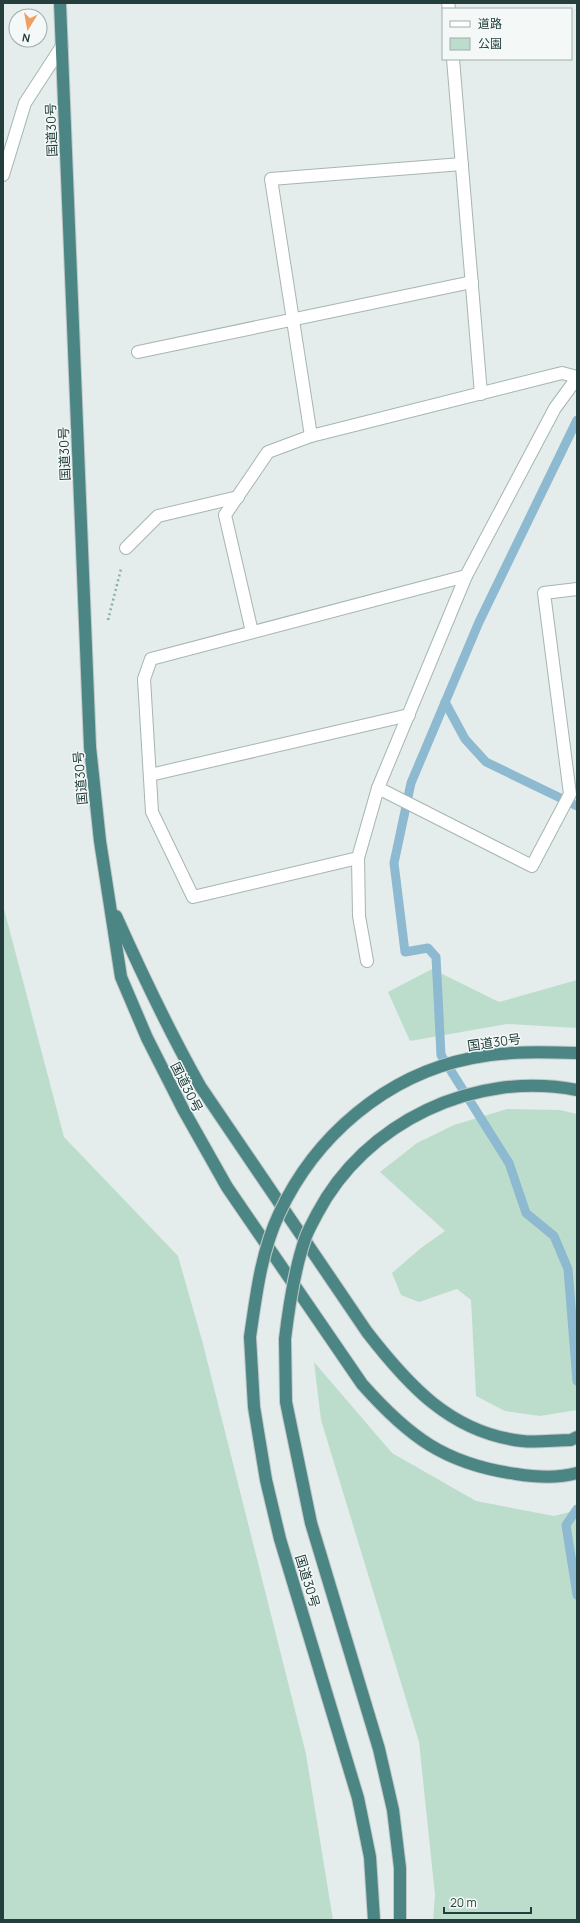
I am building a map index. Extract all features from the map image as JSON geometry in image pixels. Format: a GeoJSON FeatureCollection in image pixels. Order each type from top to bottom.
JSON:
{"type":"FeatureCollection","features":[{"type":"Feature","properties":{"kind":"highway","name":"国道30号"},"geometry":{"type":"LineString","coordinates":[[60,3],[90,747],[100,841],[121,977],[156,1057],[183,1109],[227,1187],[362,1384],[386,1411],[422,1441],[453,1458],[494,1471],[530,1476],[577,1473]]}},
{"type":"Feature","properties":{"kind":"highway","name":"国道30号"},"geometry":{"type":"LineString","coordinates":[[110,902],[156,1003],[200,1086],[367,1332],[395,1368],[424,1397],[454,1420],[486,1434],[522,1441],[571,1440],[577,1437]]}},
{"type":"Feature","properties":{"kind":"highway","name":"国道30号"},"geometry":{"type":"LineString","coordinates":[[374,1920],[370,1857],[358,1798],[280,1539],[266,1480],[254,1408],[250,1337],[257,1289],[266,1252],[278,1215],[300,1175],[326,1142],[357,1112],[393,1088],[432,1070],[471,1058],[525,1051],[577,1053]]}},
{"type":"Feature","properties":{"kind":"highway","name":"国道30号"},"geometry":{"type":"LineString","coordinates":[[400,1920],[400,1868],[393,1810],[379,1749],[311,1523],[286,1402],[285,1339],[290,1293],[305,1238],[329,1192],[362,1153],[399,1125],[432,1107],[477,1091],[516,1086],[565,1088],[577,1090]]}},
{"type":"Feature","properties":{"kind":"street"},"geometry":{"type":"LineString","coordinates":[[3,175],[25,103],[62,46]]}},
{"type":"Feature","properties":{"kind":"street"},"geometry":{"type":"LineString","coordinates":[[453,60],[481,394]]}},
{"type":"Feature","properties":{"kind":"street"},"geometry":{"type":"LineString","coordinates":[[311,436],[271,179],[462,164]]}},
{"type":"Feature","properties":{"kind":"street"},"geometry":{"type":"LineString","coordinates":[[138,352],[293,321],[472,282]]}},
{"type":"Feature","properties":{"kind":"street"},"geometry":{"type":"LineString","coordinates":[[252,632],[226,515],[268,452],[311,436],[562,373],[577,377],[555,408],[466,576],[378,788],[358,858],[359,916],[367,961]]}},
{"type":"Feature","properties":{"kind":"street"},"geometry":{"type":"LineString","coordinates":[[126,548],[158,516],[238,497]]}},
{"type":"Feature","properties":{"kind":"street"},"geometry":{"type":"LineString","coordinates":[[358,858],[193,897],[152,812],[144,679],[151,658],[466,576]]}},
{"type":"Feature","properties":{"kind":"street"},"geometry":{"type":"LineString","coordinates":[[378,788],[532,866],[567,799],[544,593],[577,589]]}},
{"type":"Feature","properties":{"kind":"street"},"geometry":{"type":"LineString","coordinates":[[150,775],[408,715]]}},
{"type":"Feature","properties":{"kind":"path"},"geometry":{"type":"LineString","coordinates":[[106,626],[126,548]]}},
{"type":"Feature","properties":{"kind":"green space"},"geometry":{"type":"Polygon","coordinates":[[[3,905],[64,1137],[178,1256],[203,1344],[306,1754],[333,1920],[3,1920],[3,905]]]}},
{"type":"Feature","properties":{"kind":"green space"},"geometry":{"type":"Polygon","coordinates":[[[432,969],[499,1002],[577,980],[577,1028],[507,1024],[410,1041],[388,992],[432,969]]]}},
{"type":"Feature","properties":{"kind":"green space"},"geometry":{"type":"Polygon","coordinates":[[[507,1109],[560,1110],[577,1114],[577,1410],[540,1416],[505,1411],[476,1396],[471,1300],[457,1289],[419,1302],[401,1295],[392,1273],[421,1248],[445,1231],[380,1172],[417,1143],[454,1125],[507,1109]]]}},
{"type":"Feature","properties":{"kind":"green space"},"geometry":{"type":"Polygon","coordinates":[[[314,1362],[392,1453],[476,1501],[554,1516],[577,1510],[577,1920],[433,1920],[435,1895],[419,1742],[321,1420],[314,1362]]]}},
{"type":"Feature","properties":{"kind":"waterway"},"geometry":{"type":"LineString","coordinates":[[577,420],[479,622],[411,783],[394,863],[405,952],[428,948],[436,957],[441,1055],[509,1163],[526,1213],[554,1236],[568,1269],[577,1381]]}},
{"type":"Feature","properties":{"kind":"waterway"},"geometry":{"type":"LineString","coordinates":[[445,702],[465,739],[486,762],[577,806]]}},
{"type":"Feature","properties":{"kind":"waterway"},"geometry":{"type":"LineString","coordinates":[[577,1509],[566,1525],[577,1595]]}}]}
